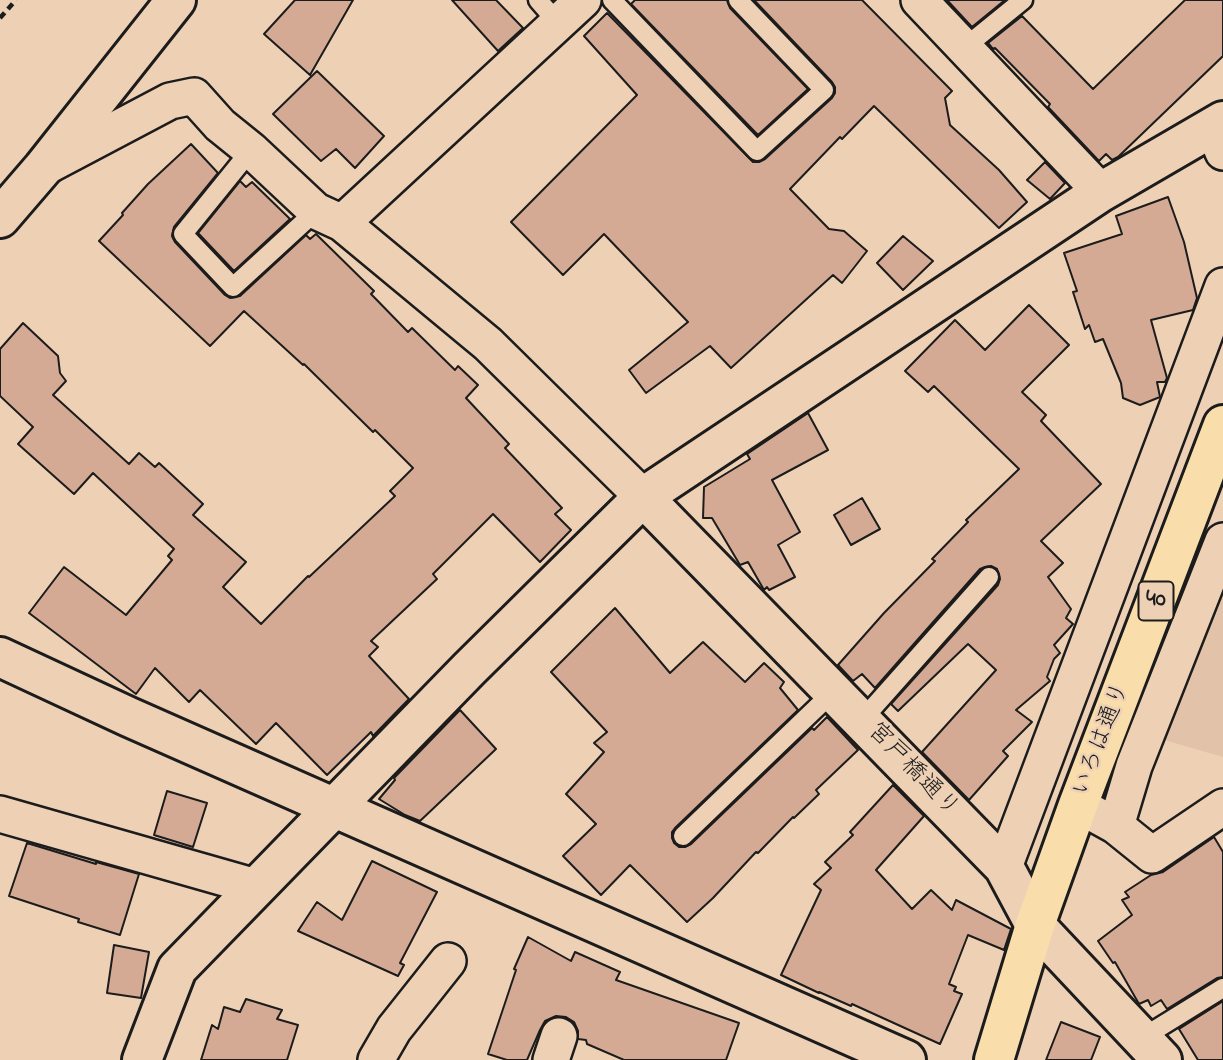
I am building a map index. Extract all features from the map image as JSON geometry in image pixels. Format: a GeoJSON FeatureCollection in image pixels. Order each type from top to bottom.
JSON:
{"type":"FeatureCollection","features":[{"type":"Feature","properties":{"kind":"main road","name":"いろは通り"},"geometry":{"type":"LineString","coordinates":[[994,1060],[1035,925],[1083,791],[1223,425]]}},
{"type":"Feature","properties":{"kind":"street"},"geometry":{"type":"LineString","coordinates":[[0,218],[176,0]]}},
{"type":"Feature","properties":{"kind":"street"},"geometry":{"type":"LineString","coordinates":[[919,0],[1101,192]]}},
{"type":"Feature","properties":{"kind":"street"},"geometry":{"type":"LineString","coordinates":[[329,217],[560,8]]}},
{"type":"Feature","properties":{"kind":"street"},"geometry":{"type":"LineString","coordinates":[[43,168],[170,101],[194,96],[220,125],[329,217],[488,344],[643,497]]}},
{"type":"Feature","properties":{"kind":"street"},"geometry":{"type":"LineString","coordinates":[[147,1059],[177,968],[468,670],[643,497],[1101,192],[1220,133]]}},
{"type":"Feature","properties":{"kind":"street"},"geometry":{"type":"LineString","coordinates":[[1004,867],[1223,286]]}},
{"type":"Feature","properties":{"kind":"street","name":"宮戸橋通り"},"geometry":{"type":"LineString","coordinates":[[643,497],[1004,867],[1035,925],[1152,1049]]}},
{"type":"Feature","properties":{"kind":"street"},"geometry":{"type":"LineString","coordinates":[[1116,826],[1134,766],[1223,541]]}},
{"type":"Feature","properties":{"kind":"street"},"geometry":{"type":"LineString","coordinates":[[0,657],[129,717],[906,1060]]}},
{"type":"Feature","properties":{"kind":"street"},"geometry":{"type":"LineString","coordinates":[[1083,791],[1116,826],[1152,855],[1223,807]]}},
{"type":"Feature","properties":{"kind":"street"},"geometry":{"type":"LineString","coordinates":[[0,814],[256,887]]}},
{"type":"Feature","properties":{"kind":"street"},"geometry":{"type":"LineString","coordinates":[[376,1060],[394,1029],[448,961]]}},
{"type":"Feature","properties":{"kind":"lane"},"geometry":{"type":"LineString","coordinates":[[612,0],[757,151],[824,90],[738,0]]}},
{"type":"Feature","properties":{"kind":"lane"},"geometry":{"type":"LineString","coordinates":[[964,48],[1023,0]]}},
{"type":"Feature","properties":{"kind":"lane"},"geometry":{"type":"LineString","coordinates":[[251,150],[183,234],[233,287],[329,217]]}},
{"type":"Feature","properties":{"kind":"lane"},"geometry":{"type":"LineString","coordinates":[[862,720],[989,577]]}},
{"type":"Feature","properties":{"kind":"lane"},"geometry":{"type":"LineString","coordinates":[[683,836],[834,691]]}},
{"type":"Feature","properties":{"kind":"lane"},"geometry":{"type":"LineString","coordinates":[[1152,1049],[1223,988]]}},
{"type":"Feature","properties":{"kind":"path"},"geometry":{"type":"LineString","coordinates":[[0,19],[16,0]]}},
{"type":"Feature","properties":{"kind":"shaded area"},"geometry":{"type":"Polygon","coordinates":[[[1223,569],[1223,757],[1154,737],[1223,569]]]}},
{"type":"Feature","properties":{"kind":"building"},"geometry":{"type":"Polygon","coordinates":[[[295,0],[353,0],[310,75],[264,34],[295,0]]]}},
{"type":"Feature","properties":{"kind":"building"},"geometry":{"type":"Polygon","coordinates":[[[452,0],[496,0],[523,28],[498,51],[452,0]]]}},
{"type":"Feature","properties":{"kind":"building"},"geometry":{"type":"Polygon","coordinates":[[[635,0],[727,0],[730,8],[808,89],[758,135],[631,4],[635,0]]]}},
{"type":"Feature","properties":{"kind":"building"},"geometry":{"type":"Polygon","coordinates":[[[754,0],[862,0],[952,91],[945,98],[950,125],[999,170],[1027,202],[999,228],[874,106],[790,189],[829,229],[844,231],[867,251],[842,283],[833,275],[731,368],[710,346],[646,393],[629,370],[688,322],[604,234],[563,275],[511,222],[637,95],[584,36],[607,13],[753,162],[765,159],[832,98],[835,87],[832,82],[754,0]]]}},
{"type":"Feature","properties":{"kind":"building"},"geometry":{"type":"Polygon","coordinates":[[[947,0],[1005,0],[972,27],[947,0]]]}},
{"type":"Feature","properties":{"kind":"building"},"geometry":{"type":"Polygon","coordinates":[[[1185,0],[1223,0],[1223,56],[1112,160],[1106,154],[1099,161],[1048,107],[1050,104],[988,43],[1022,16],[1093,89],[1185,0]]]}},
{"type":"Feature","properties":{"kind":"building"},"geometry":{"type":"Polygon","coordinates":[[[317,71],[384,136],[355,168],[336,149],[321,161],[273,114],[317,71]]]}},
{"type":"Feature","properties":{"kind":"building"},"geometry":{"type":"Polygon","coordinates":[[[191,144],[218,173],[174,227],[172,236],[225,295],[230,298],[240,296],[306,235],[310,239],[316,234],[374,291],[371,294],[408,332],[412,328],[455,370],[458,366],[478,385],[466,398],[509,444],[505,448],[562,508],[555,514],[571,530],[540,562],[493,514],[433,574],[437,579],[371,641],[378,647],[369,656],[409,699],[373,736],[371,732],[327,775],[276,723],[256,744],[200,690],[189,702],[155,668],[136,694],[29,613],[64,567],[126,615],[172,560],[168,556],[174,549],[93,473],[74,494],[18,444],[33,427],[0,396],[0,349],[23,323],[58,356],[60,373],[66,381],[53,395],[129,464],[139,453],[155,467],[159,463],[203,504],[193,515],[246,562],[223,587],[261,624],[308,576],[395,496],[390,491],[413,468],[244,311],[210,346],[99,241],[148,184],[191,144]]]}},
{"type":"Feature","properties":{"kind":"building"},"geometry":{"type":"Polygon","coordinates":[[[1045,162],[1065,183],[1050,199],[1027,180],[1045,162]]]}},
{"type":"Feature","properties":{"kind":"building"},"geometry":{"type":"Polygon","coordinates":[[[240,181],[246,187],[252,182],[290,219],[234,271],[198,233],[240,181]]]}},
{"type":"Feature","properties":{"kind":"building"},"geometry":{"type":"Polygon","coordinates":[[[1168,197],[1184,242],[1197,298],[1193,310],[1151,320],[1167,378],[1165,382],[1157,382],[1160,397],[1140,405],[1123,398],[1121,383],[1103,339],[1095,342],[1089,325],[1085,329],[1073,292],[1077,291],[1064,253],[1122,234],[1116,216],[1168,197]]]}},
{"type":"Feature","properties":{"kind":"building"},"geometry":{"type":"Polygon","coordinates":[[[903,236],[933,261],[903,290],[877,263],[903,236]]]}},
{"type":"Feature","properties":{"kind":"building"},"geometry":{"type":"Polygon","coordinates":[[[1029,305],[1069,345],[1022,392],[1046,415],[1041,421],[1101,484],[1041,541],[1063,563],[1048,577],[1071,609],[1066,618],[1073,624],[1054,645],[1060,653],[1054,659],[1047,677],[1050,681],[1016,710],[1032,722],[1003,751],[1008,756],[969,800],[922,752],[996,670],[968,644],[898,711],[891,704],[998,585],[1000,579],[997,569],[991,566],[980,569],[875,688],[862,674],[853,681],[838,665],[935,561],[932,559],[968,522],[966,520],[1019,469],[934,386],[928,392],[905,371],[955,320],[985,350],[1029,305]]]}},
{"type":"Feature","properties":{"kind":"building"},"geometry":{"type":"Polygon","coordinates":[[[808,413],[828,450],[772,480],[800,532],[778,545],[795,577],[764,590],[748,562],[740,565],[712,518],[703,518],[704,487],[750,459],[747,454],[808,413]]]}},
{"type":"Feature","properties":{"kind":"building"},"geometry":{"type":"Polygon","coordinates":[[[862,498],[880,529],[851,545],[834,515],[862,498]]]}},
{"type":"Feature","properties":{"kind":"building"},"geometry":{"type":"Polygon","coordinates":[[[615,608],[670,673],[703,642],[745,682],[764,663],[784,682],[780,688],[798,710],[675,828],[672,838],[679,847],[691,844],[812,728],[814,730],[827,717],[858,750],[816,790],[819,794],[756,852],[687,922],[630,865],[601,895],[563,856],[596,824],[566,794],[604,752],[594,743],[607,732],[551,672],[615,608]]]}},
{"type":"Feature","properties":{"kind":"building"},"geometry":{"type":"Polygon","coordinates":[[[460,710],[496,749],[420,821],[379,799],[394,778],[460,710]]]}},
{"type":"Feature","properties":{"kind":"building"},"geometry":{"type":"Polygon","coordinates":[[[893,785],[924,816],[876,870],[912,909],[931,890],[952,910],[956,900],[1011,929],[1004,950],[968,935],[949,984],[956,987],[954,991],[962,994],[940,1044],[781,975],[821,890],[814,884],[831,868],[825,862],[853,835],[850,832],[893,785]]]}},
{"type":"Feature","properties":{"kind":"building"},"geometry":{"type":"Polygon","coordinates":[[[167,791],[207,803],[193,847],[154,835],[167,791]]]}},
{"type":"Feature","properties":{"kind":"building"},"geometry":{"type":"Polygon","coordinates":[[[1214,837],[1223,852],[1223,977],[1217,978],[1167,1009],[1161,1000],[1151,1006],[1148,1000],[1139,1004],[1115,962],[1113,963],[1098,941],[1132,915],[1122,900],[1129,897],[1125,892],[1151,875],[1163,872],[1214,837]]]}},
{"type":"Feature","properties":{"kind":"building"},"geometry":{"type":"Polygon","coordinates":[[[27,843],[139,874],[120,935],[9,896],[27,843]]]}},
{"type":"Feature","properties":{"kind":"building"},"geometry":{"type":"Polygon","coordinates":[[[372,861],[437,892],[400,963],[404,965],[398,976],[298,931],[317,902],[342,920],[372,861]]]}},
{"type":"Feature","properties":{"kind":"building"},"geometry":{"type":"Polygon","coordinates":[[[528,937],[571,961],[575,952],[620,972],[616,980],[739,1023],[726,1060],[624,1060],[587,1044],[586,1040],[578,1039],[574,1022],[566,1017],[556,1016],[545,1021],[527,1060],[507,1060],[488,1054],[516,970],[514,969],[528,937]]]}},
{"type":"Feature","properties":{"kind":"building"},"geometry":{"type":"Polygon","coordinates":[[[114,945],[149,952],[141,998],[107,993],[114,945]]]}},
{"type":"Feature","properties":{"kind":"building"},"geometry":{"type":"Polygon","coordinates":[[[246,999],[282,1010],[277,1019],[298,1025],[287,1060],[201,1060],[212,1025],[218,1029],[224,1007],[240,1012],[246,999]]]}},
{"type":"Feature","properties":{"kind":"building"},"geometry":{"type":"Polygon","coordinates":[[[1223,1001],[1223,1060],[1198,1060],[1179,1029],[1223,1001]]]}},
{"type":"Feature","properties":{"kind":"building"},"geometry":{"type":"Polygon","coordinates":[[[1061,1022],[1100,1037],[1091,1060],[1046,1060],[1061,1022]]]}}]}
